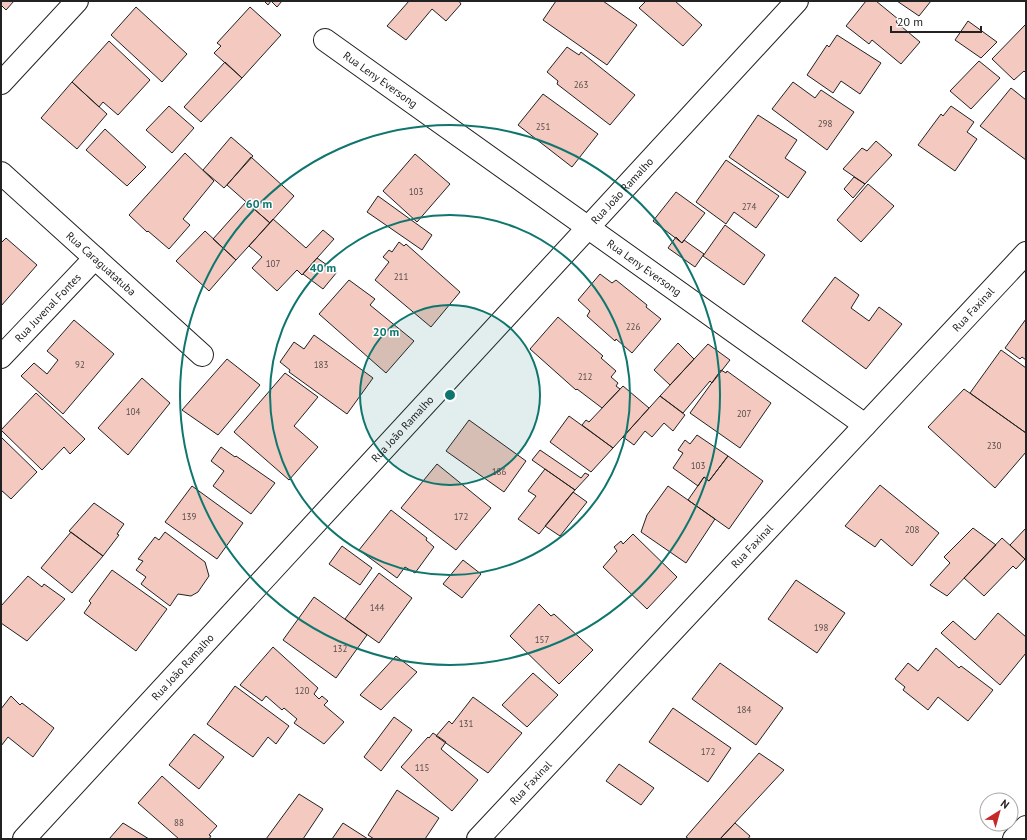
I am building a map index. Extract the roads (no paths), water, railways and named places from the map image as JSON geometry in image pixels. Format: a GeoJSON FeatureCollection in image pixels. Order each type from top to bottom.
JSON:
{"type":"FeatureCollection","features":[{"type":"Feature","properties":{"kind":"street"},"geometry":{"type":"LineString","coordinates":[[1,83],[77,1]]}},
{"type":"Feature","properties":{"kind":"street","name":"Rua João Ramalho"},"geometry":{"type":"LineString","coordinates":[[24,839],[797,1]]}},
{"type":"Feature","properties":{"kind":"street","name":"Rua Leny Eversong"},"geometry":{"type":"LineString","coordinates":[[325,40],[864,425]]}},
{"type":"Feature","properties":{"kind":"street","name":"Rua Caraguatatuba"},"geometry":{"type":"LineString","coordinates":[[1,173],[202,355]]}},
{"type":"Feature","properties":{"kind":"street","name":"Rua Faxinal"},"geometry":{"type":"LineString","coordinates":[[478,839],[1026,252]]}},
{"type":"Feature","properties":{"kind":"street","name":"Rua Juvenal Fontes"},"geometry":{"type":"LineString","coordinates":[[1,357],[95,258]]}},
{"type":"Feature","properties":{"kind":"street"},"geometry":{"type":"LineString","coordinates":[[1014,839],[1026,827]]}}]}
